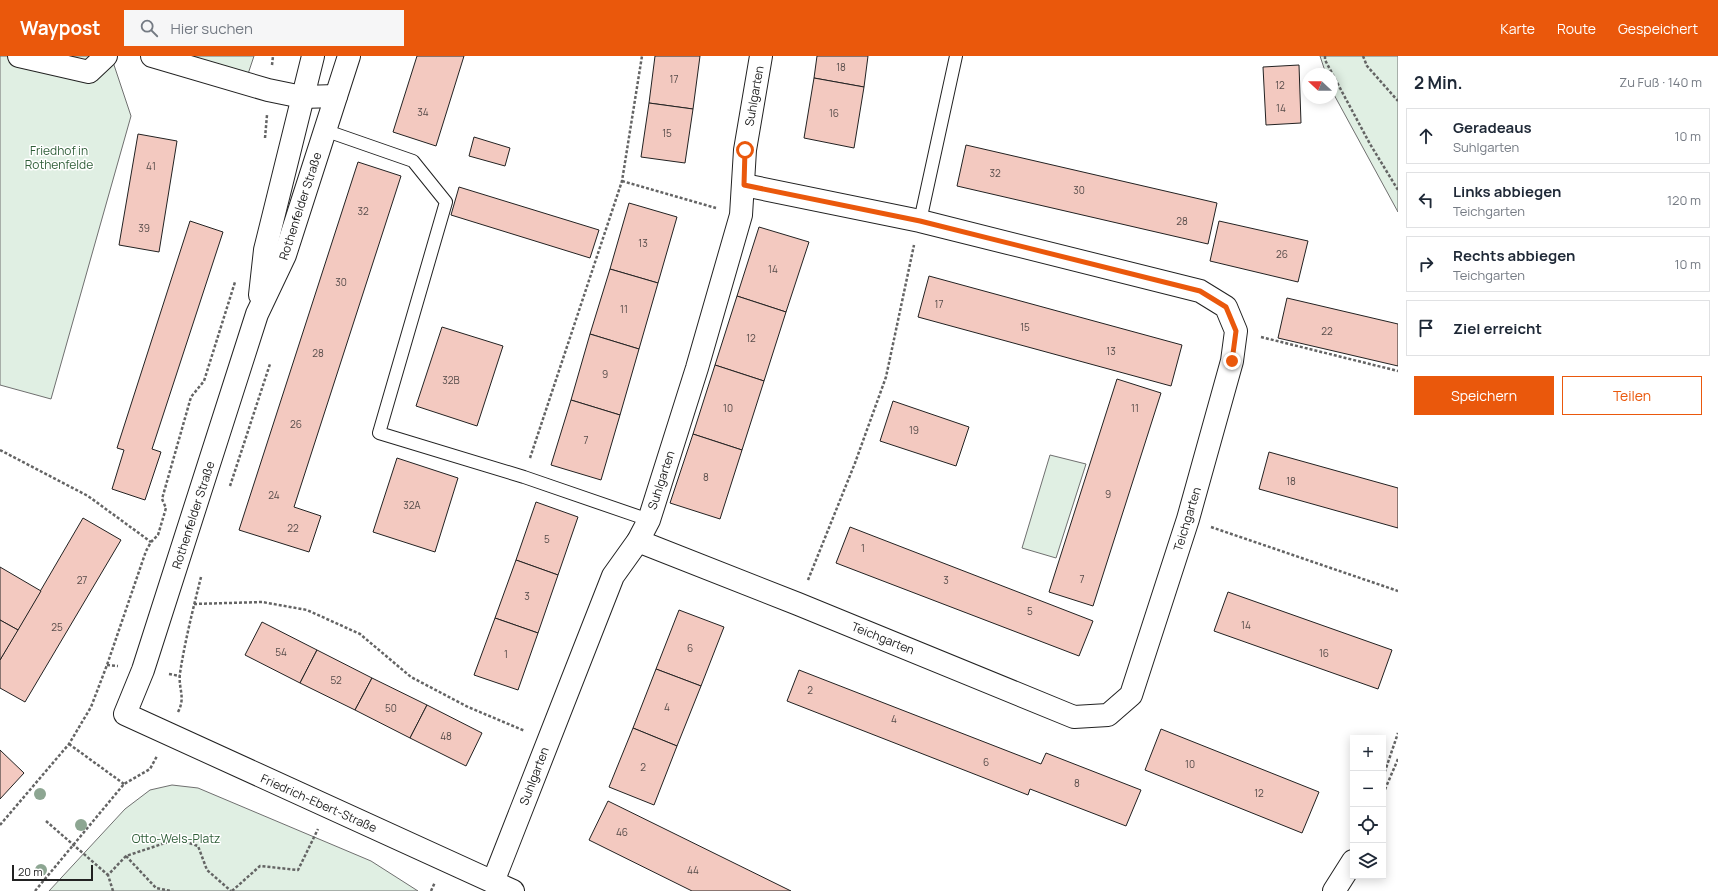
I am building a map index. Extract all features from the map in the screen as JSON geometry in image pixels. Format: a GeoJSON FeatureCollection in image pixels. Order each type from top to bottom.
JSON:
{"type":"FeatureCollection","features":[{"type":"Feature","properties":{"kind":"street"},"geometry":{"type":"LineString","coordinates":[[19,56],[89,72],[106,56]]}},
{"type":"Feature","properties":{"kind":"street"},"geometry":{"type":"LineString","coordinates":[[152,56],[268,90],[302,97],[336,96]]}},
{"type":"Feature","properties":{"kind":"street","name":"Rothenfelder Straße"},"geometry":{"type":"LineString","coordinates":[[258,314],[265,250],[313,56]]}},
{"type":"Feature","properties":{"kind":"street","name":"Rothenfelder Straße"},"geometry":{"type":"LineString","coordinates":[[125,714],[143,670],[258,314],[285,255],[349,56]]}},
{"type":"Feature","properties":{"kind":"street","name":"Suhlgarten"},"geometry":{"type":"LineString","coordinates":[[491,886],[613,576],[638,541],[649,520],[697,368],[741,214],[745,150],[761,56]]}},
{"type":"Feature","properties":{"kind":"street"},"geometry":{"type":"LineString","coordinates":[[744,185],[920,221],[1200,291],[1226,307],[1236,331]]}},
{"type":"Feature","properties":{"kind":"street","name":"Teichgarten"},"geometry":{"type":"LineString","coordinates":[[638,541],[798,604],[1074,717],[1108,715],[1130,695],[1188,519],[1232,361],[1236,331]]}},
{"type":"Feature","properties":{"kind":"street","name":"Friedrich-Ebert-Straße"},"geometry":{"type":"LineString","coordinates":[[125,714],[329,807],[491,886],[513,891]]}},
{"type":"Feature","properties":{"kind":"street"},"geometry":{"type":"LineString","coordinates":[[1334,891],[1350,866]]}},
{"type":"Feature","properties":{"kind":"lane"},"geometry":{"type":"LineString","coordinates":[[920,221],[956,56]]}},
{"type":"Feature","properties":{"kind":"lane"},"geometry":{"type":"LineString","coordinates":[[324,130],[413,161],[446,202],[379,432],[524,477],[649,520]]}},
{"type":"Feature","properties":{"kind":"path"},"geometry":{"type":"LineString","coordinates":[[265,143],[268,90],[273,56]]}},
{"type":"Feature","properties":{"kind":"path"},"geometry":{"type":"LineString","coordinates":[[524,477],[622,181],[642,56]]}},
{"type":"Feature","properties":{"kind":"path"},"geometry":{"type":"LineString","coordinates":[[1325,56],[1325,60],[1370,144],[1398,190]]}},
{"type":"Feature","properties":{"kind":"path"},"geometry":{"type":"LineString","coordinates":[[1363,56],[1367,66],[1398,102]]}},
{"type":"Feature","properties":{"kind":"path"},"geometry":{"type":"LineString","coordinates":[[622,181],[741,214]]}},
{"type":"Feature","properties":{"kind":"path"},"geometry":{"type":"LineString","coordinates":[[798,604],[855,464],[886,377],[920,221]]}},
{"type":"Feature","properties":{"kind":"path"},"geometry":{"type":"LineString","coordinates":[[0,824],[69,744],[91,707],[151,542],[158,535],[166,508],[162,499],[191,396],[204,381],[236,277]]}},
{"type":"Feature","properties":{"kind":"path"},"geometry":{"type":"LineString","coordinates":[[1236,331],[1398,371]]}},
{"type":"Feature","properties":{"kind":"path"},"geometry":{"type":"LineString","coordinates":[[0,450],[88,496],[151,542]]}},
{"type":"Feature","properties":{"kind":"path"},"geometry":{"type":"LineString","coordinates":[[1188,519],[1398,591]]}},
{"type":"Feature","properties":{"kind":"path"},"geometry":{"type":"LineString","coordinates":[[194,604],[262,602],[307,610],[360,634],[411,677],[468,707],[548,741]]}},
{"type":"Feature","properties":{"kind":"path"},"geometry":{"type":"LineString","coordinates":[[1385,771],[1398,732]]}},
{"type":"Feature","properties":{"kind":"path"},"geometry":{"type":"LineString","coordinates":[[35,891],[124,784],[69,744]]}},
{"type":"Feature","properties":{"kind":"path"},"geometry":{"type":"LineString","coordinates":[[1386,787],[1398,760]]}},
{"type":"Feature","properties":{"kind":"path"},"geometry":{"type":"LineString","coordinates":[[108,875],[126,856],[177,839],[198,846],[207,870],[231,891],[260,866],[298,870],[329,807]]}},
{"type":"Feature","properties":{"kind":"path"},"geometry":{"type":"LineString","coordinates":[[46,821],[108,875],[113,891]]}},
{"type":"Feature","properties":{"kind":"path"},"geometry":{"type":"LineString","coordinates":[[126,856],[156,888],[171,891]]}},
{"type":"Feature","properties":{"kind":"green space","name":"Friedhof in Rothenfelde"},"geometry":{"type":"Polygon","coordinates":[[[0,56],[111,56],[131,116],[51,399],[0,385],[0,56]]]}},
{"type":"Feature","properties":{"kind":"green space"},"geometry":{"type":"Polygon","coordinates":[[[191,56],[254,56],[248,74],[191,56]]]}},
{"type":"Feature","properties":{"kind":"green space"},"geometry":{"type":"Polygon","coordinates":[[[1320,56],[1398,56],[1398,212],[1338,102],[1338,68],[1324,68],[1320,56]]]}},
{"type":"Feature","properties":{"kind":"green space"},"geometry":{"type":"Polygon","coordinates":[[[1050,455],[1086,464],[1056,558],[1022,548],[1050,455]]]}},
{"type":"Feature","properties":{"kind":"green space","name":"Otto-Wels-Platz"},"geometry":{"type":"Polygon","coordinates":[[[172,785],[198,788],[371,861],[418,891],[49,891],[125,809],[150,790],[172,785]]]}},
{"type":"Feature","properties":{"kind":"building"},"geometry":{"type":"Polygon","coordinates":[[[417,56],[464,56],[436,146],[393,132],[417,56]]]}},
{"type":"Feature","properties":{"kind":"building"},"geometry":{"type":"Polygon","coordinates":[[[655,56],[700,56],[693,109],[649,103],[655,56]]]}},
{"type":"Feature","properties":{"kind":"building"},"geometry":{"type":"Polygon","coordinates":[[[817,56],[868,56],[864,87],[814,78],[817,56]]]}},
{"type":"Feature","properties":{"kind":"building"},"geometry":{"type":"Polygon","coordinates":[[[1299,65],[1301,123],[1266,125],[1263,67],[1299,65]]]}},
{"type":"Feature","properties":{"kind":"building"},"geometry":{"type":"Polygon","coordinates":[[[814,78],[864,87],[854,148],[804,138],[814,78]]]}},
{"type":"Feature","properties":{"kind":"building"},"geometry":{"type":"Polygon","coordinates":[[[649,103],[693,109],[685,163],[641,157],[649,103]]]}},
{"type":"Feature","properties":{"kind":"building"},"geometry":{"type":"Polygon","coordinates":[[[138,134],[177,141],[159,252],[119,245],[138,134]]]}},
{"type":"Feature","properties":{"kind":"building"},"geometry":{"type":"Polygon","coordinates":[[[474,137],[510,148],[505,166],[469,156],[474,137]]]}},
{"type":"Feature","properties":{"kind":"building"},"geometry":{"type":"Polygon","coordinates":[[[966,145],[1217,203],[1208,244],[957,186],[966,145]]]}},
{"type":"Feature","properties":{"kind":"building"},"geometry":{"type":"Polygon","coordinates":[[[358,162],[401,176],[294,507],[321,516],[309,552],[239,530],[358,162]]]}},
{"type":"Feature","properties":{"kind":"building"},"geometry":{"type":"Polygon","coordinates":[[[459,187],[599,230],[590,258],[451,215],[459,187]]]}},
{"type":"Feature","properties":{"kind":"building"},"geometry":{"type":"Polygon","coordinates":[[[629,203],[677,217],[658,283],[610,269],[629,203]]]}},
{"type":"Feature","properties":{"kind":"building"},"geometry":{"type":"Polygon","coordinates":[[[190,221],[223,232],[152,449],[161,452],[145,500],[112,489],[124,450],[117,448],[190,221]]]}},
{"type":"Feature","properties":{"kind":"building"},"geometry":{"type":"Polygon","coordinates":[[[1219,221],[1308,241],[1298,282],[1210,261],[1219,221]]]}},
{"type":"Feature","properties":{"kind":"building"},"geometry":{"type":"Polygon","coordinates":[[[759,227],[809,242],[786,312],[737,296],[759,227]]]}},
{"type":"Feature","properties":{"kind":"building"},"geometry":{"type":"Polygon","coordinates":[[[610,269],[658,283],[639,349],[590,334],[610,269]]]}},
{"type":"Feature","properties":{"kind":"building"},"geometry":{"type":"Polygon","coordinates":[[[929,276],[1182,345],[1171,386],[918,317],[929,276]]]}},
{"type":"Feature","properties":{"kind":"building"},"geometry":{"type":"Polygon","coordinates":[[[737,296],[786,312],[764,381],[715,365],[737,296]]]}},
{"type":"Feature","properties":{"kind":"building"},"geometry":{"type":"Polygon","coordinates":[[[1287,298],[1398,324],[1398,366],[1278,338],[1287,298]]]}},
{"type":"Feature","properties":{"kind":"building"},"geometry":{"type":"Polygon","coordinates":[[[442,327],[503,346],[477,426],[416,406],[442,327]]]}},
{"type":"Feature","properties":{"kind":"building"},"geometry":{"type":"Polygon","coordinates":[[[590,334],[639,349],[620,415],[571,400],[590,334]]]}},
{"type":"Feature","properties":{"kind":"building"},"geometry":{"type":"Polygon","coordinates":[[[715,365],[764,381],[742,450],[693,434],[715,365]]]}},
{"type":"Feature","properties":{"kind":"building"},"geometry":{"type":"Polygon","coordinates":[[[1117,379],[1161,393],[1093,606],[1049,592],[1117,379]]]}},
{"type":"Feature","properties":{"kind":"building"},"geometry":{"type":"Polygon","coordinates":[[[571,400],[620,415],[601,480],[551,465],[571,400]]]}},
{"type":"Feature","properties":{"kind":"building"},"geometry":{"type":"Polygon","coordinates":[[[893,401],[969,427],[956,466],[880,441],[893,401]]]}},
{"type":"Feature","properties":{"kind":"building"},"geometry":{"type":"Polygon","coordinates":[[[693,434],[742,450],[720,519],[670,503],[693,434]]]}},
{"type":"Feature","properties":{"kind":"building"},"geometry":{"type":"Polygon","coordinates":[[[1269,452],[1398,488],[1398,528],[1259,489],[1269,452]]]}},
{"type":"Feature","properties":{"kind":"building"},"geometry":{"type":"Polygon","coordinates":[[[397,458],[458,478],[435,552],[373,532],[397,458]]]}},
{"type":"Feature","properties":{"kind":"building"},"geometry":{"type":"Polygon","coordinates":[[[536,502],[578,517],[558,575],[516,560],[536,502]]]}},
{"type":"Feature","properties":{"kind":"building"},"geometry":{"type":"Polygon","coordinates":[[[83,518],[121,540],[25,702],[0,688],[0,660],[83,518]]]}},
{"type":"Feature","properties":{"kind":"building"},"geometry":{"type":"Polygon","coordinates":[[[850,527],[1093,621],[1079,656],[836,563],[850,527]]]}},
{"type":"Feature","properties":{"kind":"building"},"geometry":{"type":"Polygon","coordinates":[[[516,560],[558,575],[538,633],[495,618],[516,560]]]}},
{"type":"Feature","properties":{"kind":"building"},"geometry":{"type":"Polygon","coordinates":[[[0,567],[41,591],[18,630],[0,620],[0,567]]]}},
{"type":"Feature","properties":{"kind":"building"},"geometry":{"type":"Polygon","coordinates":[[[1228,592],[1392,650],[1378,689],[1214,631],[1228,592]]]}},
{"type":"Feature","properties":{"kind":"building"},"geometry":{"type":"Polygon","coordinates":[[[679,610],[724,627],[701,686],[656,669],[679,610]]]}},
{"type":"Feature","properties":{"kind":"building"},"geometry":{"type":"Polygon","coordinates":[[[495,618],[538,633],[518,690],[474,675],[495,618]]]}},
{"type":"Feature","properties":{"kind":"building"},"geometry":{"type":"Polygon","coordinates":[[[0,620],[18,630],[0,660],[0,620]]]}},
{"type":"Feature","properties":{"kind":"building"},"geometry":{"type":"Polygon","coordinates":[[[262,622],[317,650],[300,683],[245,655],[262,622]]]}},
{"type":"Feature","properties":{"kind":"building"},"geometry":{"type":"Polygon","coordinates":[[[317,650],[372,678],[355,710],[300,683],[317,650]]]}},
{"type":"Feature","properties":{"kind":"building"},"geometry":{"type":"Polygon","coordinates":[[[656,669],[701,686],[677,746],[633,728],[656,669]]]}},
{"type":"Feature","properties":{"kind":"building"},"geometry":{"type":"Polygon","coordinates":[[[799,670],[1041,764],[1046,753],[1141,790],[1126,826],[1030,789],[1028,795],[787,701],[799,670]]]}},
{"type":"Feature","properties":{"kind":"building"},"geometry":{"type":"Polygon","coordinates":[[[372,678],[427,705],[410,738],[355,710],[372,678]]]}},
{"type":"Feature","properties":{"kind":"building"},"geometry":{"type":"Polygon","coordinates":[[[427,705],[482,733],[466,766],[410,738],[427,705]]]}},
{"type":"Feature","properties":{"kind":"building"},"geometry":{"type":"Polygon","coordinates":[[[633,728],[677,746],[654,805],[609,787],[633,728]]]}},
{"type":"Feature","properties":{"kind":"building"},"geometry":{"type":"Polygon","coordinates":[[[1161,729],[1319,792],[1302,833],[1145,770],[1161,729]]]}},
{"type":"Feature","properties":{"kind":"building"},"geometry":{"type":"Polygon","coordinates":[[[0,750],[24,773],[0,799],[0,750]]]}},
{"type":"Feature","properties":{"kind":"building"},"geometry":{"type":"Polygon","coordinates":[[[608,801],[791,891],[692,891],[589,840],[608,801]]]}},
{"type":"Feature","properties":{"kind":"route"},"geometry":{"type":"LineString","coordinates":[[745,150],[744,185],[920,221],[1200,291],[1226,307],[1236,331],[1232,361]]}}]}
